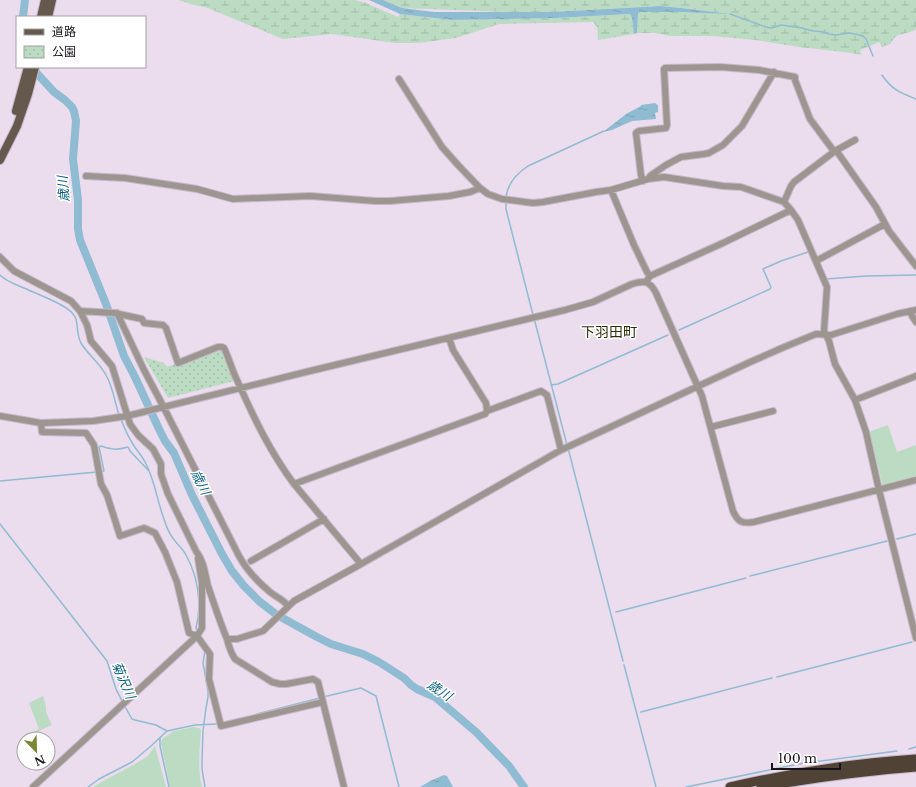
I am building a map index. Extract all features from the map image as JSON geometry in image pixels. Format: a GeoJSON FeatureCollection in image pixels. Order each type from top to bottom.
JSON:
{"type":"FeatureCollection","features":[{"type":"Feature","properties":{"kind":"highway"},"geometry":{"type":"LineString","coordinates":[[730,787],[841,767],[916,758]]}},
{"type":"Feature","properties":{"kind":"highway"},"geometry":{"type":"LineString","coordinates":[[762,787],[838,774],[916,767]]}},
{"type":"Feature","properties":{"kind":"main road"},"geometry":{"type":"LineString","coordinates":[[41,16],[45,0]]}},
{"type":"Feature","properties":{"kind":"main road"},"geometry":{"type":"LineString","coordinates":[[48,16],[52,0]]}},
{"type":"Feature","properties":{"kind":"main road"},"geometry":{"type":"LineString","coordinates":[[0,160],[16,126],[28,81],[28,68]]}},
{"type":"Feature","properties":{"kind":"main road"},"geometry":{"type":"LineString","coordinates":[[0,148],[10,129],[34,68]]}},
{"type":"Feature","properties":{"kind":"street"},"geometry":{"type":"LineString","coordinates":[[646,180],[641,175],[636,133],[639,130],[666,128],[665,68],[720,67],[759,70],[795,77],[810,119],[876,207],[889,231],[916,266]]}},
{"type":"Feature","properties":{"kind":"street"},"geometry":{"type":"LineString","coordinates":[[646,180],[655,172],[681,157],[709,153],[723,144],[742,126],[774,72]]}},
{"type":"Feature","properties":{"kind":"street"},"geometry":{"type":"LineString","coordinates":[[399,79],[442,147],[480,188],[488,194],[502,199],[533,203],[543,202],[611,190],[646,180],[664,177],[723,186],[737,186],[784,202],[798,220],[827,287],[824,331],[829,341],[835,364],[855,400],[866,432],[916,638]]}},
{"type":"Feature","properties":{"kind":"street"},"geometry":{"type":"LineString","coordinates":[[784,202],[794,182],[835,151],[855,140]]}},
{"type":"Feature","properties":{"kind":"street"},"geometry":{"type":"LineString","coordinates":[[86,176],[125,178],[198,189],[229,198],[310,196],[390,201],[449,196],[470,192],[480,188]]}},
{"type":"Feature","properties":{"kind":"street"},"geometry":{"type":"LineString","coordinates":[[611,190],[634,245],[650,276]]}},
{"type":"Feature","properties":{"kind":"street"},"geometry":{"type":"LineString","coordinates":[[646,282],[650,276],[791,210]]}},
{"type":"Feature","properties":{"kind":"street"},"geometry":{"type":"LineString","coordinates":[[816,261],[885,224]]}},
{"type":"Feature","properties":{"kind":"street"},"geometry":{"type":"LineString","coordinates":[[0,257],[14,271],[71,301],[80,311],[87,326],[91,341],[112,366],[130,424],[153,449],[161,464],[161,474],[168,494],[203,563],[213,601],[231,653],[235,659],[272,682],[286,684],[313,679],[318,682],[344,787]]}},
{"type":"Feature","properties":{"kind":"street"},"geometry":{"type":"LineString","coordinates":[[0,416],[41,423],[93,421],[128,416],[537,317],[586,304],[637,282],[646,282],[650,284],[656,293],[704,401],[733,511],[740,522],[746,524],[916,480]]}},
{"type":"Feature","properties":{"kind":"street"},"geometry":{"type":"LineString","coordinates":[[227,639],[237,639],[263,631],[270,626],[294,601],[565,448],[698,386],[816,334],[834,334],[913,310],[912,316],[916,322]]}},
{"type":"Feature","properties":{"kind":"street"},"geometry":{"type":"LineString","coordinates":[[80,311],[116,313],[142,319],[144,323],[163,325],[166,328],[178,362],[218,347],[222,347],[225,350],[264,437],[284,471],[361,564]]}},
{"type":"Feature","properties":{"kind":"street"},"geometry":{"type":"LineString","coordinates":[[116,313],[233,546],[244,565],[258,582],[286,603],[286,608]]}},
{"type":"Feature","properties":{"kind":"street"},"geometry":{"type":"LineString","coordinates":[[449,338],[453,350],[486,403],[487,411]]}},
{"type":"Feature","properties":{"kind":"street"},"geometry":{"type":"LineString","coordinates":[[855,400],[916,376]]}},
{"type":"Feature","properties":{"kind":"street"},"geometry":{"type":"LineString","coordinates":[[294,484],[481,416],[487,411],[542,391],[547,395],[565,448]]}},
{"type":"Feature","properties":{"kind":"street"},"geometry":{"type":"LineString","coordinates":[[711,427],[773,411]]}},
{"type":"Feature","properties":{"kind":"street"},"geometry":{"type":"LineString","coordinates":[[41,423],[42,432],[86,434],[94,445],[101,484],[107,495],[120,536],[144,528],[155,533],[165,552],[177,582],[190,633],[198,634]]}},
{"type":"Feature","properties":{"kind":"street"},"geometry":{"type":"LineString","coordinates":[[251,561],[324,519]]}},
{"type":"Feature","properties":{"kind":"street"},"geometry":{"type":"LineString","coordinates":[[33,787],[198,634],[202,628],[202,583],[198,558],[200,555]]}},
{"type":"Feature","properties":{"kind":"street"},"geometry":{"type":"LineString","coordinates":[[198,634],[210,654],[209,679],[221,726],[323,702]]}},
{"type":"Feature","properties":{"kind":"green space"},"geometry":{"type":"Polygon","coordinates":[[[178,0],[355,0],[366,3],[398,17],[400,14],[452,20],[556,18],[629,14],[632,17],[634,34],[598,40],[597,27],[593,22],[499,24],[456,38],[418,43],[395,43],[332,34],[283,39],[205,7],[178,0]]]}},
{"type":"Feature","properties":{"kind":"green space"},"geometry":{"type":"Polygon","coordinates":[[[383,0],[916,0],[916,30],[896,36],[890,44],[882,47],[879,42],[860,50],[862,55],[756,40],[712,36],[670,36],[655,33],[637,33],[638,13],[641,12],[724,13],[681,8],[660,6],[553,12],[508,12],[402,8],[383,0]]]}},
{"type":"Feature","properties":{"kind":"green space"},"geometry":{"type":"Polygon","coordinates":[[[219,350],[222,351],[234,381],[168,398],[144,357],[164,363],[166,367],[219,350]]]}},
{"type":"Feature","properties":{"kind":"green space"},"geometry":{"type":"Polygon","coordinates":[[[888,425],[897,452],[916,445],[916,478],[883,486],[869,433],[888,425]]]}},
{"type":"Feature","properties":{"kind":"green space"},"geometry":{"type":"Polygon","coordinates":[[[43,696],[46,712],[52,725],[39,731],[35,731],[39,729],[29,703],[43,696]]]}},
{"type":"Feature","properties":{"kind":"green space"},"geometry":{"type":"Polygon","coordinates":[[[194,727],[201,730],[199,766],[202,787],[170,787],[161,744],[162,739],[174,731],[194,727]]]}},
{"type":"Feature","properties":{"kind":"green space"},"geometry":{"type":"Polygon","coordinates":[[[155,746],[166,787],[93,787],[148,756],[155,746]]]}},
{"type":"Feature","properties":{"kind":"water"},"geometry":{"type":"Polygon","coordinates":[[[369,0],[383,0],[402,8],[434,12],[553,12],[660,6],[731,14],[641,12],[638,13],[637,33],[634,34],[632,17],[629,14],[556,18],[452,20],[400,14],[369,0]]]}},
{"type":"Feature","properties":{"kind":"water"},"geometry":{"type":"Polygon","coordinates":[[[655,103],[658,105],[658,112],[655,113],[656,119],[632,121],[612,130],[603,132],[626,114],[641,105],[655,103]]]}},
{"type":"Feature","properties":{"kind":"water"},"geometry":{"type":"Polygon","coordinates":[[[444,775],[447,776],[453,787],[420,787],[430,781],[444,775]]]}},
{"type":"Feature","properties":{"kind":"waterway","name":"歳川"},"geometry":{"type":"LineString","coordinates":[[23,16],[25,0]]}},
{"type":"Feature","properties":{"kind":"waterway"},"geometry":{"type":"LineString","coordinates":[[730,14],[772,28],[781,25],[836,35],[849,33],[863,36],[866,39],[873,56]]}},
{"type":"Feature","properties":{"kind":"waterway","name":"歳川"},"geometry":{"type":"LineString","coordinates":[[32,68],[54,92],[72,107],[74,111],[76,121],[73,159],[78,200],[78,229],[80,240],[106,304],[124,356],[165,441],[174,453],[192,495],[232,571],[260,602],[277,615],[331,644],[363,654],[379,662],[404,678],[417,689],[435,697],[476,732],[509,766],[524,787]]}},
{"type":"Feature","properties":{"kind":"waterway"},"geometry":{"type":"LineString","coordinates":[[882,75],[893,88],[916,99]]}},
{"type":"Feature","properties":{"kind":"waterway"},"geometry":{"type":"LineString","coordinates":[[506,198],[510,184],[520,172],[528,166],[604,131]]}},
{"type":"Feature","properties":{"kind":"waterway"},"geometry":{"type":"LineString","coordinates":[[506,202],[506,209],[533,315]]}},
{"type":"Feature","properties":{"kind":"waterway"},"geometry":{"type":"LineString","coordinates":[[679,330],[770,289],[771,287],[763,269],[808,252]]}},
{"type":"Feature","properties":{"kind":"waterway"},"geometry":{"type":"LineString","coordinates":[[0,275],[11,283],[58,303],[74,315],[81,343],[107,377],[119,415]]}},
{"type":"Feature","properties":{"kind":"waterway"},"geometry":{"type":"LineString","coordinates":[[826,279],[866,276],[916,275]]}},
{"type":"Feature","properties":{"kind":"waterway"},"geometry":{"type":"LineString","coordinates":[[534,318],[567,445]]}},
{"type":"Feature","properties":{"kind":"waterway"},"geometry":{"type":"LineString","coordinates":[[551,385],[558,384],[668,335]]}},
{"type":"Feature","properties":{"kind":"waterway"},"geometry":{"type":"LineString","coordinates":[[121,419],[130,440],[149,471],[168,530],[173,539],[185,553],[191,566],[197,584],[199,602]]}},
{"type":"Feature","properties":{"kind":"waterway"},"geometry":{"type":"LineString","coordinates":[[100,471],[104,471],[99,447],[101,446],[114,449],[128,447],[148,470]]}},
{"type":"Feature","properties":{"kind":"waterway"},"geometry":{"type":"LineString","coordinates":[[568,448],[623,661]]}},
{"type":"Feature","properties":{"kind":"waterway"},"geometry":{"type":"LineString","coordinates":[[0,481],[97,472]]}},
{"type":"Feature","properties":{"kind":"waterway","name":"菊沢川"},"geometry":{"type":"LineString","coordinates":[[0,524],[107,661],[116,689],[122,701]]}},
{"type":"Feature","properties":{"kind":"waterway"},"geometry":{"type":"LineString","coordinates":[[897,539],[916,534]]}},
{"type":"Feature","properties":{"kind":"waterway"},"geometry":{"type":"LineString","coordinates":[[750,576],[887,541]]}},
{"type":"Feature","properties":{"kind":"waterway"},"geometry":{"type":"LineString","coordinates":[[616,612],[746,578]]}},
{"type":"Feature","properties":{"kind":"waterway"},"geometry":{"type":"LineString","coordinates":[[198,631],[196,628],[199,606]]}},
{"type":"Feature","properties":{"kind":"waterway"},"geometry":{"type":"LineString","coordinates":[[777,677],[912,642]]}},
{"type":"Feature","properties":{"kind":"waterway"},"geometry":{"type":"LineString","coordinates":[[205,650],[203,663],[208,697],[203,731],[202,769],[205,787]]}},
{"type":"Feature","properties":{"kind":"waterway"},"geometry":{"type":"LineString","coordinates":[[624,665],[656,787]]}},
{"type":"Feature","properties":{"kind":"waterway"},"geometry":{"type":"LineString","coordinates":[[641,712],[772,678]]}},
{"type":"Feature","properties":{"kind":"waterway"},"geometry":{"type":"LineString","coordinates":[[323,697],[361,688],[376,696],[399,787]]}},
{"type":"Feature","properties":{"kind":"waterway"},"geometry":{"type":"LineString","coordinates":[[257,714],[320,698]]}},
{"type":"Feature","properties":{"kind":"waterway","name":"菊沢川"},"geometry":{"type":"LineString","coordinates":[[88,787],[99,779],[132,762],[167,731],[156,725],[132,719],[124,705]]}},
{"type":"Feature","properties":{"kind":"waterway"},"geometry":{"type":"LineString","coordinates":[[167,731],[195,725],[219,724]]}},
{"type":"Feature","properties":{"kind":"waterway"},"geometry":{"type":"LineString","coordinates":[[160,738],[160,746],[169,787]]}},
{"type":"Feature","properties":{"kind":"waterway"},"geometry":{"type":"LineString","coordinates":[[909,749],[916,747]]}},
{"type":"Feature","properties":{"kind":"waterway"},"geometry":{"type":"LineString","coordinates":[[798,764],[897,751]]}},
{"type":"Feature","properties":{"kind":"waterway"},"geometry":{"type":"LineString","coordinates":[[686,787],[794,765]]}},
{"type":"Feature","properties":{"kind":"district","name":"下羽田町"},"geometry":{"type":"Point","coordinates":[609,332]}}]}
